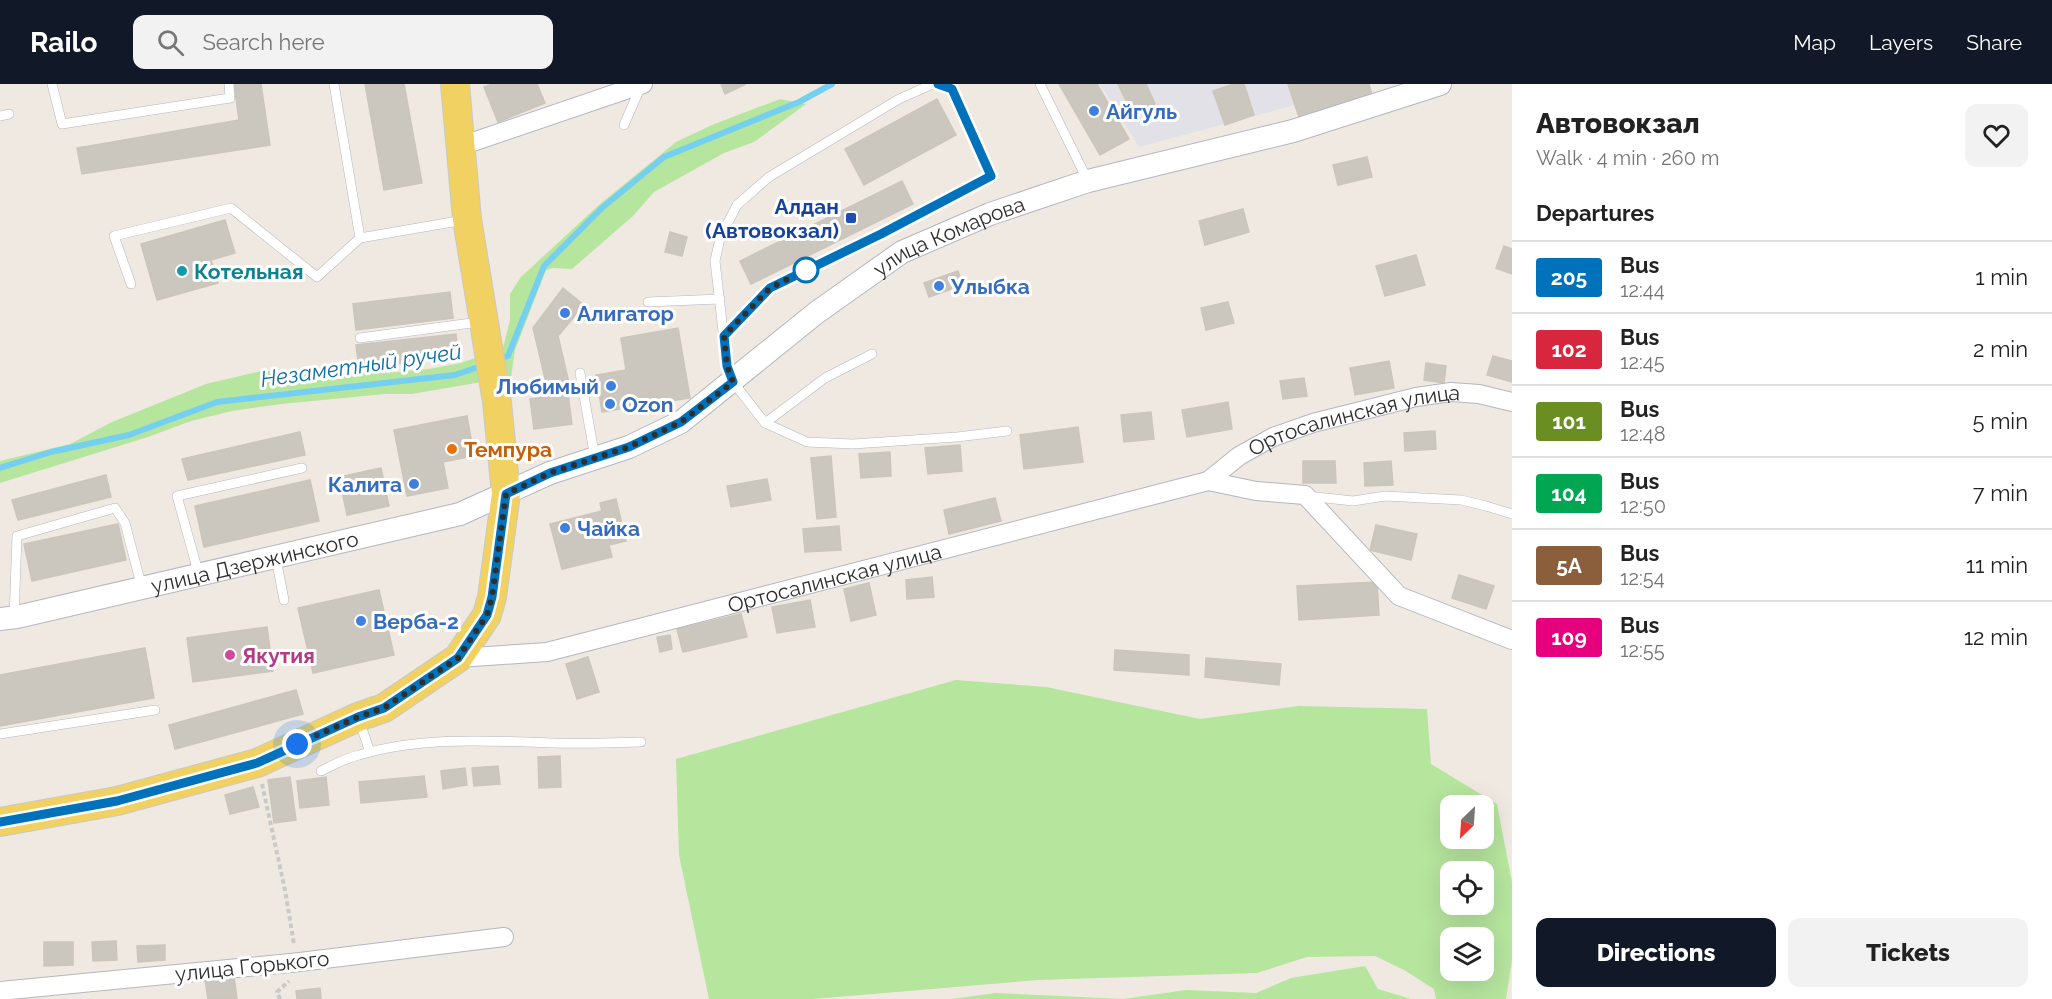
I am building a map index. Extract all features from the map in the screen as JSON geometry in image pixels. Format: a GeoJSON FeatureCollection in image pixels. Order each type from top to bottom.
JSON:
{"type":"FeatureCollection","features":[{"type":"Feature","properties":{"kind":"main road"},"geometry":{"type":"LineString","coordinates":[[0,822],[117,801],[257,763],[358,717],[384,708],[458,658],[487,615],[492,597],[506,494],[497,402],[466,219],[455,84]]}},
{"type":"Feature","properties":{"kind":"street"},"geometry":{"type":"LineString","coordinates":[[461,146],[642,84]]}},
{"type":"Feature","properties":{"kind":"street","name":"улица Комарова"},"geometry":{"type":"LineString","coordinates":[[506,494],[550,473],[629,447],[681,422],[816,313],[902,252],[990,214],[1088,181],[1293,131],[1440,84]]}},
{"type":"Feature","properties":{"kind":"street","name":"Ортосалинская улица"},"geometry":{"type":"LineString","coordinates":[[458,658],[547,652],[1208,481],[1247,452],[1273,437],[1313,423],[1416,397],[1451,392],[1479,394],[1512,402]]}},
{"type":"Feature","properties":{"kind":"street","name":"Ортосалинская улица"},"geometry":{"type":"LineString","coordinates":[[1208,481],[1256,491],[1305,495]]}},
{"type":"Feature","properties":{"kind":"street","name":"улица Дзержинского"},"geometry":{"type":"LineString","coordinates":[[7,618],[460,514],[506,494]]}},
{"type":"Feature","properties":{"kind":"street"},"geometry":{"type":"LineString","coordinates":[[1305,495],[1399,596],[1512,640]]}},
{"type":"Feature","properties":{"kind":"street","name":"улица Горького"},"geometry":{"type":"LineString","coordinates":[[0,991],[300,962],[504,937]]}},
{"type":"Feature","properties":{"kind":"lane"},"geometry":{"type":"LineString","coordinates":[[52,84],[62,124],[230,98],[229,84]]}},
{"type":"Feature","properties":{"kind":"lane"},"geometry":{"type":"LineString","coordinates":[[334,84],[360,238]]}},
{"type":"Feature","properties":{"kind":"lane"},"geometry":{"type":"LineString","coordinates":[[624,125],[642,84]]}},
{"type":"Feature","properties":{"kind":"lane"},"geometry":{"type":"LineString","coordinates":[[933,84],[899,99],[769,177],[737,205],[720,238],[715,261],[727,366],[733,382],[765,423],[807,442],[853,444],[1007,431]]}},
{"type":"Feature","properties":{"kind":"lane"},"geometry":{"type":"LineString","coordinates":[[724,336],[770,288],[881,234],[991,176],[952,89],[938,84]]}},
{"type":"Feature","properties":{"kind":"lane"},"geometry":{"type":"LineString","coordinates":[[1040,84],[1088,181]]}},
{"type":"Feature","properties":{"kind":"lane"},"geometry":{"type":"LineString","coordinates":[[131,284],[114,236],[231,208],[318,276],[360,238],[466,219]]}},
{"type":"Feature","properties":{"kind":"lane"},"geometry":{"type":"LineString","coordinates":[[648,302],[720,299]]}},
{"type":"Feature","properties":{"kind":"lane"},"geometry":{"type":"LineString","coordinates":[[360,338],[487,334]]}},
{"type":"Feature","properties":{"kind":"lane"},"geometry":{"type":"LineString","coordinates":[[765,423],[825,378],[872,354]]}},
{"type":"Feature","properties":{"kind":"lane"},"geometry":{"type":"LineString","coordinates":[[580,373],[595,458]]}},
{"type":"Feature","properties":{"kind":"lane"},"geometry":{"type":"LineString","coordinates":[[199,575],[177,496],[302,468]]}},
{"type":"Feature","properties":{"kind":"lane","name":"Ортосалинская улица"},"geometry":{"type":"LineString","coordinates":[[1305,495],[1353,501],[1385,496],[1461,501],[1512,514]]}},
{"type":"Feature","properties":{"kind":"lane"},"geometry":{"type":"LineString","coordinates":[[7,618],[17,536],[115,508],[125,523],[142,588]]}},
{"type":"Feature","properties":{"kind":"lane"},"geometry":{"type":"LineString","coordinates":[[276,557],[284,600]]}},
{"type":"Feature","properties":{"kind":"lane"},"geometry":{"type":"LineString","coordinates":[[0,734],[155,710]]}},
{"type":"Feature","properties":{"kind":"lane"},"geometry":{"type":"LineString","coordinates":[[358,717],[370,752]]}},
{"type":"Feature","properties":{"kind":"lane"},"geometry":{"type":"LineString","coordinates":[[321,771],[357,755],[387,748],[464,741],[556,744],[641,742]]}},
{"type":"Feature","properties":{"kind":"path"},"geometry":{"type":"LineString","coordinates":[[257,763],[285,890],[291,936],[300,962],[288,983],[278,992],[280,999]]}},
{"type":"Feature","properties":{"kind":"shaded area"},"geometry":{"type":"Polygon","coordinates":[[[1100,84],[1373,84],[1139,147],[1100,84]]]}},
{"type":"Feature","properties":{"kind":"green space"},"geometry":{"type":"Polygon","coordinates":[[[780,99],[806,104],[754,142],[724,153],[654,192],[633,216],[572,269],[546,270],[515,350],[511,377],[412,394],[385,394],[232,411],[191,421],[148,437],[0,483],[0,461],[70,444],[112,422],[206,384],[261,371],[387,373],[429,369],[461,363],[503,348],[510,320],[510,294],[521,277],[600,204],[676,142],[712,125],[780,99]]]}},
{"type":"Feature","properties":{"kind":"green space"},"geometry":{"type":"Polygon","coordinates":[[[956,680],[1046,687],[1200,719],[1299,706],[1427,709],[1431,764],[1482,795],[1440,795],[1440,849],[1494,849],[1494,802],[1497,804],[1512,882],[1512,960],[1506,999],[1436,999],[1434,989],[1404,970],[1375,956],[1307,957],[1257,973],[1038,980],[813,999],[709,999],[679,855],[676,759],[956,680]]]}},
{"type":"Feature","properties":{"kind":"green space"},"geometry":{"type":"Polygon","coordinates":[[[1365,966],[1378,989],[1411,999],[1123,999],[1186,990],[1256,993],[1291,978],[1365,966]]]}},
{"type":"Feature","properties":{"kind":"green space"},"geometry":{"type":"Polygon","coordinates":[[[995,993],[1123,999],[952,999],[995,993]]]}},
{"type":"Feature","properties":{"kind":"building"},"geometry":{"type":"Polygon","coordinates":[[[234,84],[261,84],[270,145],[82,174],[77,148],[239,120],[234,84]]]}},
{"type":"Feature","properties":{"kind":"building"},"geometry":{"type":"Polygon","coordinates":[[[365,84],[404,84],[422,183],[384,190],[365,84]]]}},
{"type":"Feature","properties":{"kind":"building"},"geometry":{"type":"Polygon","coordinates":[[[492,84],[537,84],[545,103],[498,122],[484,87],[492,84]]]}},
{"type":"Feature","properties":{"kind":"building"},"geometry":{"type":"Polygon","coordinates":[[[721,84],[746,84],[725,94],[721,84]]]}},
{"type":"Feature","properties":{"kind":"building","name":"Айгуль"},"geometry":{"type":"Polygon","coordinates":[[[1059,84],[1097,84],[1129,139],[1100,155],[1059,84]]]}},
{"type":"Feature","properties":{"kind":"building"},"geometry":{"type":"Polygon","coordinates":[[[1118,84],[1146,84],[1155,104],[1133,115],[1118,84]]]}},
{"type":"Feature","properties":{"kind":"building"},"geometry":{"type":"Polygon","coordinates":[[[1234,84],[1244,84],[1254,115],[1225,125],[1213,91],[1234,84]]]}},
{"type":"Feature","properties":{"kind":"building"},"geometry":{"type":"Polygon","coordinates":[[[1288,84],[1369,84],[1372,95],[1299,117],[1288,84]]]}},
{"type":"Feature","properties":{"kind":"building"},"geometry":{"type":"Polygon","coordinates":[[[937,99],[956,135],[864,185],[845,149],[937,99]]]}},
{"type":"Feature","properties":{"kind":"building"},"geometry":{"type":"Polygon","coordinates":[[[1367,157],[1372,177],[1338,185],[1333,165],[1367,157]]]}},
{"type":"Feature","properties":{"kind":"building"},"geometry":{"type":"Polygon","coordinates":[[[902,181],[913,204],[751,284],[740,261],[902,181]]]}},
{"type":"Feature","properties":{"kind":"building"},"geometry":{"type":"Polygon","coordinates":[[[1243,209],[1249,232],[1205,245],[1199,221],[1243,209]]]}},
{"type":"Feature","properties":{"kind":"building","name":"Котельная"},"geometry":{"type":"Polygon","coordinates":[[[225,220],[235,253],[211,260],[218,283],[157,300],[141,244],[225,220]]]}},
{"type":"Feature","properties":{"kind":"building"},"geometry":{"type":"Polygon","coordinates":[[[670,232],[687,237],[682,256],[665,252],[670,232]]]}},
{"type":"Feature","properties":{"kind":"building"},"geometry":{"type":"Polygon","coordinates":[[[1504,246],[1512,249],[1512,274],[1496,268],[1504,246]]]}},
{"type":"Feature","properties":{"kind":"building"},"geometry":{"type":"Polygon","coordinates":[[[1416,255],[1425,285],[1385,296],[1376,266],[1416,255]]]}},
{"type":"Feature","properties":{"kind":"building"},"geometry":{"type":"Polygon","coordinates":[[[958,271],[963,285],[929,297],[924,283],[958,271]]]}},
{"type":"Feature","properties":{"kind":"building"},"geometry":{"type":"Polygon","coordinates":[[[563,288],[584,305],[558,336],[569,383],[547,387],[533,328],[563,288]]]}},
{"type":"Feature","properties":{"kind":"building"},"geometry":{"type":"Polygon","coordinates":[[[450,292],[453,318],[356,330],[353,304],[450,292]]]}},
{"type":"Feature","properties":{"kind":"building"},"geometry":{"type":"Polygon","coordinates":[[[1228,302],[1234,323],[1206,330],[1201,308],[1228,302]]]}},
{"type":"Feature","properties":{"kind":"building"},"geometry":{"type":"Polygon","coordinates":[[[678,328],[690,398],[602,412],[596,375],[626,370],[621,338],[678,328]]]}},
{"type":"Feature","properties":{"kind":"building"},"geometry":{"type":"Polygon","coordinates":[[[456,334],[458,357],[359,368],[356,345],[456,334]]]}},
{"type":"Feature","properties":{"kind":"building"},"geometry":{"type":"Polygon","coordinates":[[[1493,356],[1512,361],[1512,382],[1487,375],[1493,356]]]}},
{"type":"Feature","properties":{"kind":"building"},"geometry":{"type":"Polygon","coordinates":[[[1389,361],[1394,388],[1355,395],[1350,368],[1389,361]]]}},
{"type":"Feature","properties":{"kind":"building"},"geometry":{"type":"Polygon","coordinates":[[[1426,363],[1446,366],[1444,383],[1424,380],[1426,363]]]}},
{"type":"Feature","properties":{"kind":"building"},"geometry":{"type":"Polygon","coordinates":[[[1304,378],[1307,396],[1283,399],[1280,381],[1304,378]]]}},
{"type":"Feature","properties":{"kind":"building"},"geometry":{"type":"Polygon","coordinates":[[[568,394],[572,424],[534,429],[530,399],[568,394]]]}},
{"type":"Feature","properties":{"kind":"building"},"geometry":{"type":"Polygon","coordinates":[[[1228,402],[1232,429],[1187,437],[1182,410],[1228,402]]]}},
{"type":"Feature","properties":{"kind":"building"},"geometry":{"type":"Polygon","coordinates":[[[1151,412],[1154,439],[1124,442],[1121,415],[1151,412]]]}},
{"type":"Feature","properties":{"kind":"building"},"geometry":{"type":"Polygon","coordinates":[[[467,416],[474,456],[443,462],[448,488],[407,496],[394,430],[467,416]]]}},
{"type":"Feature","properties":{"kind":"building"},"geometry":{"type":"Polygon","coordinates":[[[1078,427],[1083,462],[1024,469],[1020,435],[1078,427]]]}},
{"type":"Feature","properties":{"kind":"building"},"geometry":{"type":"Polygon","coordinates":[[[1435,431],[1436,449],[1405,451],[1404,433],[1435,431]]]}},
{"type":"Feature","properties":{"kind":"building"},"geometry":{"type":"Polygon","coordinates":[[[300,432],[305,455],[188,480],[182,459],[300,432]]]}},
{"type":"Feature","properties":{"kind":"building"},"geometry":{"type":"Polygon","coordinates":[[[960,445],[962,471],[928,474],[925,448],[960,445]]]}},
{"type":"Feature","properties":{"kind":"building"},"geometry":{"type":"Polygon","coordinates":[[[890,452],[891,476],[861,478],[859,454],[890,452]]]}},
{"type":"Feature","properties":{"kind":"building"},"geometry":{"type":"Polygon","coordinates":[[[831,456],[836,517],[817,519],[811,458],[831,456]]]}},
{"type":"Feature","properties":{"kind":"building"},"geometry":{"type":"Polygon","coordinates":[[[1303,461],[1335,461],[1336,483],[1303,483],[1303,461]]]}},
{"type":"Feature","properties":{"kind":"building"},"geometry":{"type":"Polygon","coordinates":[[[1391,461],[1393,485],[1365,486],[1364,463],[1391,461]]]}},
{"type":"Feature","properties":{"kind":"building"},"geometry":{"type":"Polygon","coordinates":[[[381,468],[389,506],[347,515],[339,477],[381,468]]]}},
{"type":"Feature","properties":{"kind":"building"},"geometry":{"type":"Polygon","coordinates":[[[106,475],[111,497],[18,520],[12,500],[106,475]]]}},
{"type":"Feature","properties":{"kind":"building"},"geometry":{"type":"Polygon","coordinates":[[[767,479],[771,500],[731,507],[727,486],[767,479]]]}},
{"type":"Feature","properties":{"kind":"building"},"geometry":{"type":"Polygon","coordinates":[[[310,480],[319,521],[204,547],[195,506],[310,480]]]}},
{"type":"Feature","properties":{"kind":"building"},"geometry":{"type":"Polygon","coordinates":[[[995,498],[1001,521],[949,534],[944,510],[995,498]]]}},
{"type":"Feature","properties":{"kind":"building"},"geometry":{"type":"Polygon","coordinates":[[[616,499],[626,541],[609,545],[612,557],[562,569],[550,524],[602,511],[600,503],[616,499]]]}},
{"type":"Feature","properties":{"kind":"building"},"geometry":{"type":"Polygon","coordinates":[[[118,524],[126,560],[32,581],[24,544],[118,524]]]}},
{"type":"Feature","properties":{"kind":"building"},"geometry":{"type":"Polygon","coordinates":[[[1376,525],[1417,534],[1411,560],[1370,550],[1376,525]]]}},
{"type":"Feature","properties":{"kind":"building"},"geometry":{"type":"Polygon","coordinates":[[[839,526],[841,550],[805,552],[803,529],[839,526]]]}},
{"type":"Feature","properties":{"kind":"building"},"geometry":{"type":"Polygon","coordinates":[[[1459,575],[1494,586],[1486,609],[1452,598],[1459,575]]]}},
{"type":"Feature","properties":{"kind":"building"},"geometry":{"type":"Polygon","coordinates":[[[932,577],[934,597],[907,599],[906,580],[932,577]]]}},
{"type":"Feature","properties":{"kind":"building"},"geometry":{"type":"Polygon","coordinates":[[[1377,582],[1379,615],[1299,620],[1297,586],[1377,582]]]}},
{"type":"Feature","properties":{"kind":"building"},"geometry":{"type":"Polygon","coordinates":[[[869,583],[876,615],[851,621],[844,589],[869,583]]]}},
{"type":"Feature","properties":{"kind":"building"},"geometry":{"type":"Polygon","coordinates":[[[379,590],[394,655],[313,673],[298,608],[379,590]]]}},
{"type":"Feature","properties":{"kind":"building"},"geometry":{"type":"Polygon","coordinates":[[[810,600],[815,627],[777,633],[772,607],[810,600]]]}},
{"type":"Feature","properties":{"kind":"building"},"geometry":{"type":"Polygon","coordinates":[[[741,614],[747,637],[683,652],[677,629],[741,614]]]}},
{"type":"Feature","properties":{"kind":"building","name":"Якутия"},"geometry":{"type":"Polygon","coordinates":[[[267,627],[273,671],[193,682],[187,638],[267,627]]]}},
{"type":"Feature","properties":{"kind":"building"},"geometry":{"type":"Polygon","coordinates":[[[670,635],[672,649],[660,652],[657,637],[670,635]]]}},
{"type":"Feature","properties":{"kind":"building"},"geometry":{"type":"Polygon","coordinates":[[[145,648],[154,698],[0,726],[0,675],[145,648]]]}},
{"type":"Feature","properties":{"kind":"building"},"geometry":{"type":"Polygon","coordinates":[[[1115,650],[1189,655],[1189,675],[1114,670],[1115,650]]]}},
{"type":"Feature","properties":{"kind":"building"},"geometry":{"type":"Polygon","coordinates":[[[588,657],[599,692],[577,699],[566,664],[588,657]]]}},
{"type":"Feature","properties":{"kind":"building"},"geometry":{"type":"Polygon","coordinates":[[[1206,658],[1281,664],[1279,685],[1205,677],[1206,658]]]}},
{"type":"Feature","properties":{"kind":"building"},"geometry":{"type":"Polygon","coordinates":[[[296,690],[303,714],[175,749],[169,725],[296,690]]]}},
{"type":"Feature","properties":{"kind":"building"},"geometry":{"type":"Polygon","coordinates":[[[560,756],[561,787],[539,788],[538,757],[560,756]]]}},
{"type":"Feature","properties":{"kind":"building"},"geometry":{"type":"Polygon","coordinates":[[[498,766],[500,784],[474,786],[472,768],[498,766]]]}},
{"type":"Feature","properties":{"kind":"building"},"geometry":{"type":"Polygon","coordinates":[[[465,768],[467,785],[443,789],[441,771],[465,768]]]}},
{"type":"Feature","properties":{"kind":"building"},"geometry":{"type":"Polygon","coordinates":[[[424,776],[427,797],[361,803],[359,782],[424,776]]]}},
{"type":"Feature","properties":{"kind":"building"},"geometry":{"type":"Polygon","coordinates":[[[290,777],[296,820],[274,823],[268,780],[290,777]]]}},
{"type":"Feature","properties":{"kind":"building"},"geometry":{"type":"Polygon","coordinates":[[[326,777],[329,805],[300,808],[297,781],[326,777]]]}},
{"type":"Feature","properties":{"kind":"building"},"geometry":{"type":"Polygon","coordinates":[[[253,787],[259,807],[230,814],[225,795],[253,787]]]}},
{"type":"Feature","properties":{"kind":"building"},"geometry":{"type":"Polygon","coordinates":[[[116,941],[117,960],[93,961],[92,942],[116,941]]]}},
{"type":"Feature","properties":{"kind":"building"},"geometry":{"type":"Polygon","coordinates":[[[44,942],[73,942],[73,965],[44,966],[44,942]]]}},
{"type":"Feature","properties":{"kind":"building"},"geometry":{"type":"Polygon","coordinates":[[[165,945],[165,960],[138,962],[137,946],[165,945]]]}},
{"type":"Feature","properties":{"kind":"building"},"geometry":{"type":"Polygon","coordinates":[[[234,977],[237,999],[208,999],[205,980],[234,977]]]}},
{"type":"Feature","properties":{"kind":"building"},"geometry":{"type":"Polygon","coordinates":[[[320,988],[321,999],[297,999],[296,991],[320,988]]]}},
{"type":"Feature","properties":{"kind":"waterway","name":"Незаметный ручей"},"geometry":{"type":"LineString","coordinates":[[496,360],[508,356],[544,266],[603,207],[664,157],[799,102],[832,84]]}},
{"type":"Feature","properties":{"kind":"waterway","name":"Незаметный ручей"},"geometry":{"type":"LineString","coordinates":[[0,468],[51,452],[129,435],[217,402],[455,375],[484,365]]}},
{"type":"Feature","properties":{"kind":"bus line","name":"205"},"geometry":{"type":"LineString","coordinates":[[0,822],[117,801],[257,763],[358,717],[384,708],[458,658],[487,615],[492,597],[506,494],[550,473],[629,447],[681,422],[733,382],[727,366],[724,336],[770,288],[881,234],[991,176],[952,89],[938,84]]}},
{"type":"Feature","properties":{"kind":"place","name":"Айгуль"},"geometry":{"type":"Point","coordinates":[1094,111]}},
{"type":"Feature","properties":{"kind":"place","name":"Алдан (Автовокзал)"},"geometry":{"type":"Point","coordinates":[851,218]}},
{"type":"Feature","properties":{"kind":"place","name":"Котельная"},"geometry":{"type":"Point","coordinates":[182,271]}},
{"type":"Feature","properties":{"kind":"place","name":"Улыбка"},"geometry":{"type":"Point","coordinates":[939,286]}},
{"type":"Feature","properties":{"kind":"place","name":"Алигатор"},"geometry":{"type":"Point","coordinates":[565,313]}},
{"type":"Feature","properties":{"kind":"place","name":"Любимый"},"geometry":{"type":"Point","coordinates":[611,386]}},
{"type":"Feature","properties":{"kind":"place","name":"Ozon"},"geometry":{"type":"Point","coordinates":[610,404]}},
{"type":"Feature","properties":{"kind":"place","name":"Темпура"},"geometry":{"type":"Point","coordinates":[452,449]}},
{"type":"Feature","properties":{"kind":"place","name":"Калита"},"geometry":{"type":"Point","coordinates":[414,484]}},
{"type":"Feature","properties":{"kind":"place","name":"Чайка"},"geometry":{"type":"Point","coordinates":[565,528]}},
{"type":"Feature","properties":{"kind":"place","name":"Верба-2"},"geometry":{"type":"Point","coordinates":[361,621]}},
{"type":"Feature","properties":{"kind":"place","name":"Якутия"},"geometry":{"type":"Point","coordinates":[230,655]}},
{"type":"Feature","properties":{"kind":"route"},"geometry":{"type":"LineString","coordinates":[[297,744],[384,708],[458,658],[487,615],[492,597],[506,494],[550,473],[629,447],[681,422],[733,382],[727,366],[724,336],[770,288],[806,270]]}}]}
